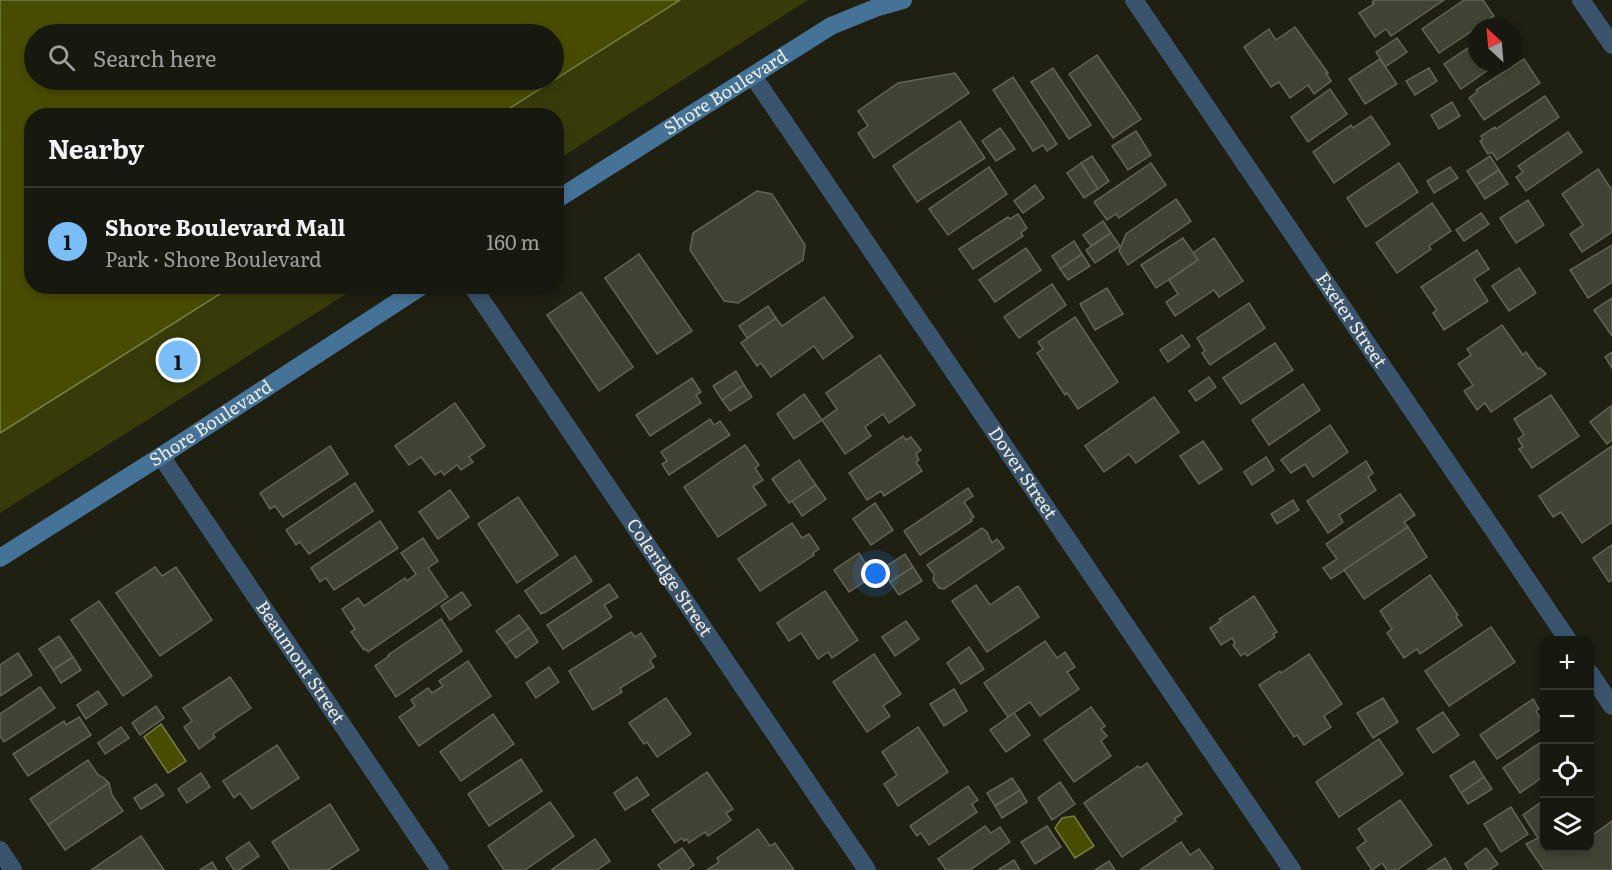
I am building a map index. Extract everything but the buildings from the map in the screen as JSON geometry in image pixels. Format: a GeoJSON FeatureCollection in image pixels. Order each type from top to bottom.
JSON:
{"type":"FeatureCollection","features":[{"type":"Feature","properties":{"kind":"main road","name":"Shore Boulevard"},"geometry":{"type":"LineString","coordinates":[[564,195],[831,26],[878,7],[903,0]]}},
{"type":"Feature","properties":{"kind":"main road","name":"Shore Boulevard"},"geometry":{"type":"LineString","coordinates":[[0,558],[410,294]]}},
{"type":"Feature","properties":{"kind":"street","name":"Exeter Street"},"geometry":{"type":"LineString","coordinates":[[1134,0],[1565,636]]}},
{"type":"Feature","properties":{"kind":"street"},"geometry":{"type":"LineString","coordinates":[[1581,0],[1612,45]]}},
{"type":"Feature","properties":{"kind":"street","name":"Dover Street"},"geometry":{"type":"LineString","coordinates":[[753,76],[1292,870]]}},
{"type":"Feature","properties":{"kind":"street","name":"Coleridge Street"},"geometry":{"type":"LineString","coordinates":[[477,294],[867,870]]}},
{"type":"Feature","properties":{"kind":"street","name":"Beaumont Street"},"geometry":{"type":"LineString","coordinates":[[161,456],[440,870]]}},
{"type":"Feature","properties":{"kind":"street"},"geometry":{"type":"LineString","coordinates":[[1594,679],[1612,706]]}},
{"type":"Feature","properties":{"kind":"street"},"geometry":{"type":"LineString","coordinates":[[0,850],[14,870]]}},
{"type":"Feature","properties":{"kind":"shaded area"},"geometry":{"type":"Polygon","coordinates":[[[0,0],[680,0],[564,74],[564,24],[24,24],[24,90],[538,90],[510,108],[24,108],[24,294],[220,294],[0,433],[0,0]]]}},
{"type":"Feature","properties":{"kind":"shaded area"},"geometry":{"type":"Polygon","coordinates":[[[680,0],[808,0],[564,156],[564,108],[511,108],[540,90],[564,90],[564,74],[680,0]]]}},
{"type":"Feature","properties":{"kind":"shaded area"},"geometry":{"type":"Polygon","coordinates":[[[218,294],[346,294],[0,513],[0,433],[218,294]]]}},
{"type":"Feature","properties":{"kind":"shaded area"},"geometry":{"type":"Polygon","coordinates":[[[161,724],[186,761],[168,773],[144,737],[161,724]]]}},
{"type":"Feature","properties":{"kind":"shaded area"},"geometry":{"type":"Polygon","coordinates":[[[1074,816],[1094,846],[1075,858],[1055,828],[1062,818],[1074,816]]]}},
{"type":"Feature","properties":{"kind":"place","name":"Shore Boulevard Mall"},"geometry":{"type":"Point","coordinates":[178,360]}}]}
